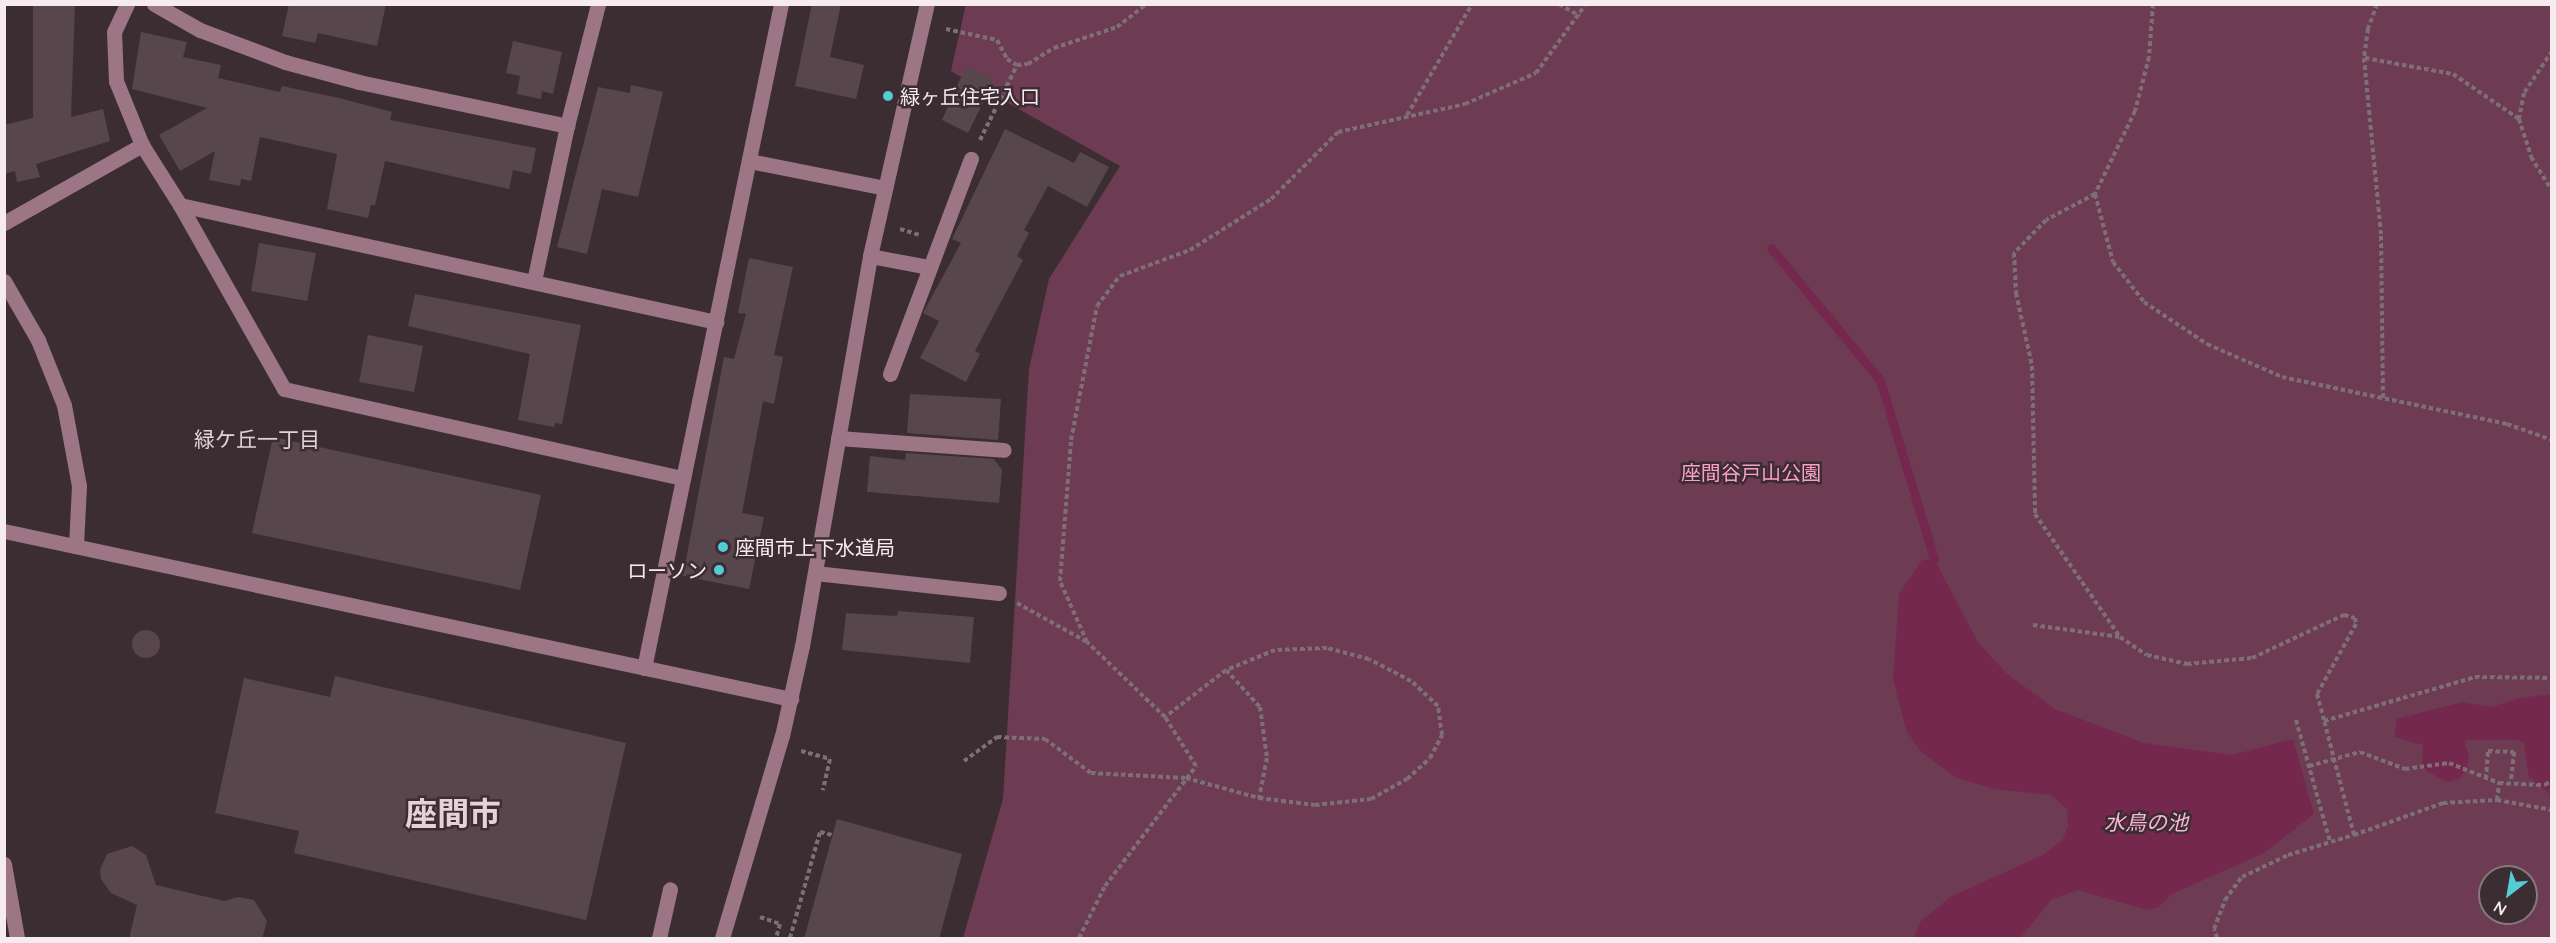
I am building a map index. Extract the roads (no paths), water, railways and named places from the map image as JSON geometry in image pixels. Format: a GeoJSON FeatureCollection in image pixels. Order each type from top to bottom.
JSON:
{"type":"FeatureCollection","features":[{"type":"Feature","properties":{"kind":"street"},"geometry":{"type":"LineString","coordinates":[[127,4],[114,33],[116,81],[142,145],[180,205],[284,388],[683,478]]}},
{"type":"Feature","properties":{"kind":"street"},"geometry":{"type":"LineString","coordinates":[[154,4],[200,30],[285,63],[359,82],[567,126]]}},
{"type":"Feature","properties":{"kind":"street"},"geometry":{"type":"LineString","coordinates":[[534,281],[567,126],[598,4]]}},
{"type":"Feature","properties":{"kind":"street"},"geometry":{"type":"LineString","coordinates":[[723,939],[791,699],[870,256],[927,4]]}},
{"type":"Feature","properties":{"kind":"street"},"geometry":{"type":"LineString","coordinates":[[644,668],[749,161],[777,5]]}},
{"type":"Feature","properties":{"kind":"street"},"geometry":{"type":"LineString","coordinates":[[4,223],[142,145]]}},
{"type":"Feature","properties":{"kind":"street"},"geometry":{"type":"LineString","coordinates":[[890,374],[928,267],[971,159]]}},
{"type":"Feature","properties":{"kind":"street"},"geometry":{"type":"LineString","coordinates":[[749,161],[885,188]]}},
{"type":"Feature","properties":{"kind":"street"},"geometry":{"type":"LineString","coordinates":[[180,205],[716,321]]}},
{"type":"Feature","properties":{"kind":"street"},"geometry":{"type":"LineString","coordinates":[[870,256],[928,267]]}},
{"type":"Feature","properties":{"kind":"street"},"geometry":{"type":"LineString","coordinates":[[4,282],[38,340],[64,405],[79,486],[76,546]]}},
{"type":"Feature","properties":{"kind":"street"},"geometry":{"type":"LineString","coordinates":[[838,438],[1004,450]]}},
{"type":"Feature","properties":{"kind":"street"},"geometry":{"type":"LineString","coordinates":[[4,531],[791,699]]}},
{"type":"Feature","properties":{"kind":"street"},"geometry":{"type":"LineString","coordinates":[[815,573],[999,593]]}},
{"type":"Feature","properties":{"kind":"street"},"geometry":{"type":"LineString","coordinates":[[4,864],[17,939]]}},
{"type":"Feature","properties":{"kind":"street"},"geometry":{"type":"LineString","coordinates":[[659,939],[669,889]]}},
{"type":"Feature","properties":{"kind":"water","name":"水鳥の池"},"geometry":{"type":"Polygon","coordinates":[[[1934,559],[1978,642],[2006,673],[2055,709],[2144,743],[2232,755],[2293,739],[2314,814],[2264,853],[2172,894],[2159,907],[2147,910],[2078,890],[2052,899],[2020,938],[1914,938],[1920,922],[1950,897],[2043,855],[2063,839],[2068,825],[2067,809],[2051,795],[1994,789],[1957,778],[1921,752],[1906,730],[1893,679],[1899,594],[1922,560],[1934,559]]]}},
{"type":"Feature","properties":{"kind":"water"},"geometry":{"type":"Polygon","coordinates":[[[2551,694],[2551,795],[2529,777],[2524,744],[2518,740],[2464,740],[2469,756],[2467,768],[2460,779],[2447,782],[2426,771],[2422,764],[2423,745],[2394,737],[2397,719],[2462,702],[2491,707],[2520,698],[2551,694]]]}},
{"type":"Feature","properties":{"kind":"waterway"},"geometry":{"type":"LineString","coordinates":[[1771,248],[1880,380],[1934,559]]}},
{"type":"Feature","properties":{"kind":"place","name":"緑ヶ丘住宅入口"},"geometry":{"type":"Point","coordinates":[888,96]}},
{"type":"Feature","properties":{"kind":"place","name":"座間市上下水道局"},"geometry":{"type":"Point","coordinates":[723,547]}},
{"type":"Feature","properties":{"kind":"place","name":"ローソン"},"geometry":{"type":"Point","coordinates":[719,570]}},
{"type":"Feature","properties":{"kind":"district","name":"緑ケ丘一丁目"},"geometry":{"type":"Point","coordinates":[257,439]}},
{"type":"Feature","properties":{"kind":"district","name":"座間市"},"geometry":{"type":"Point","coordinates":[453,813]}},
{"type":"Feature","properties":{"kind":"park label","name":"座間谷戸山公園"},"geometry":{"type":"Point","coordinates":[1751,472]}}]}
